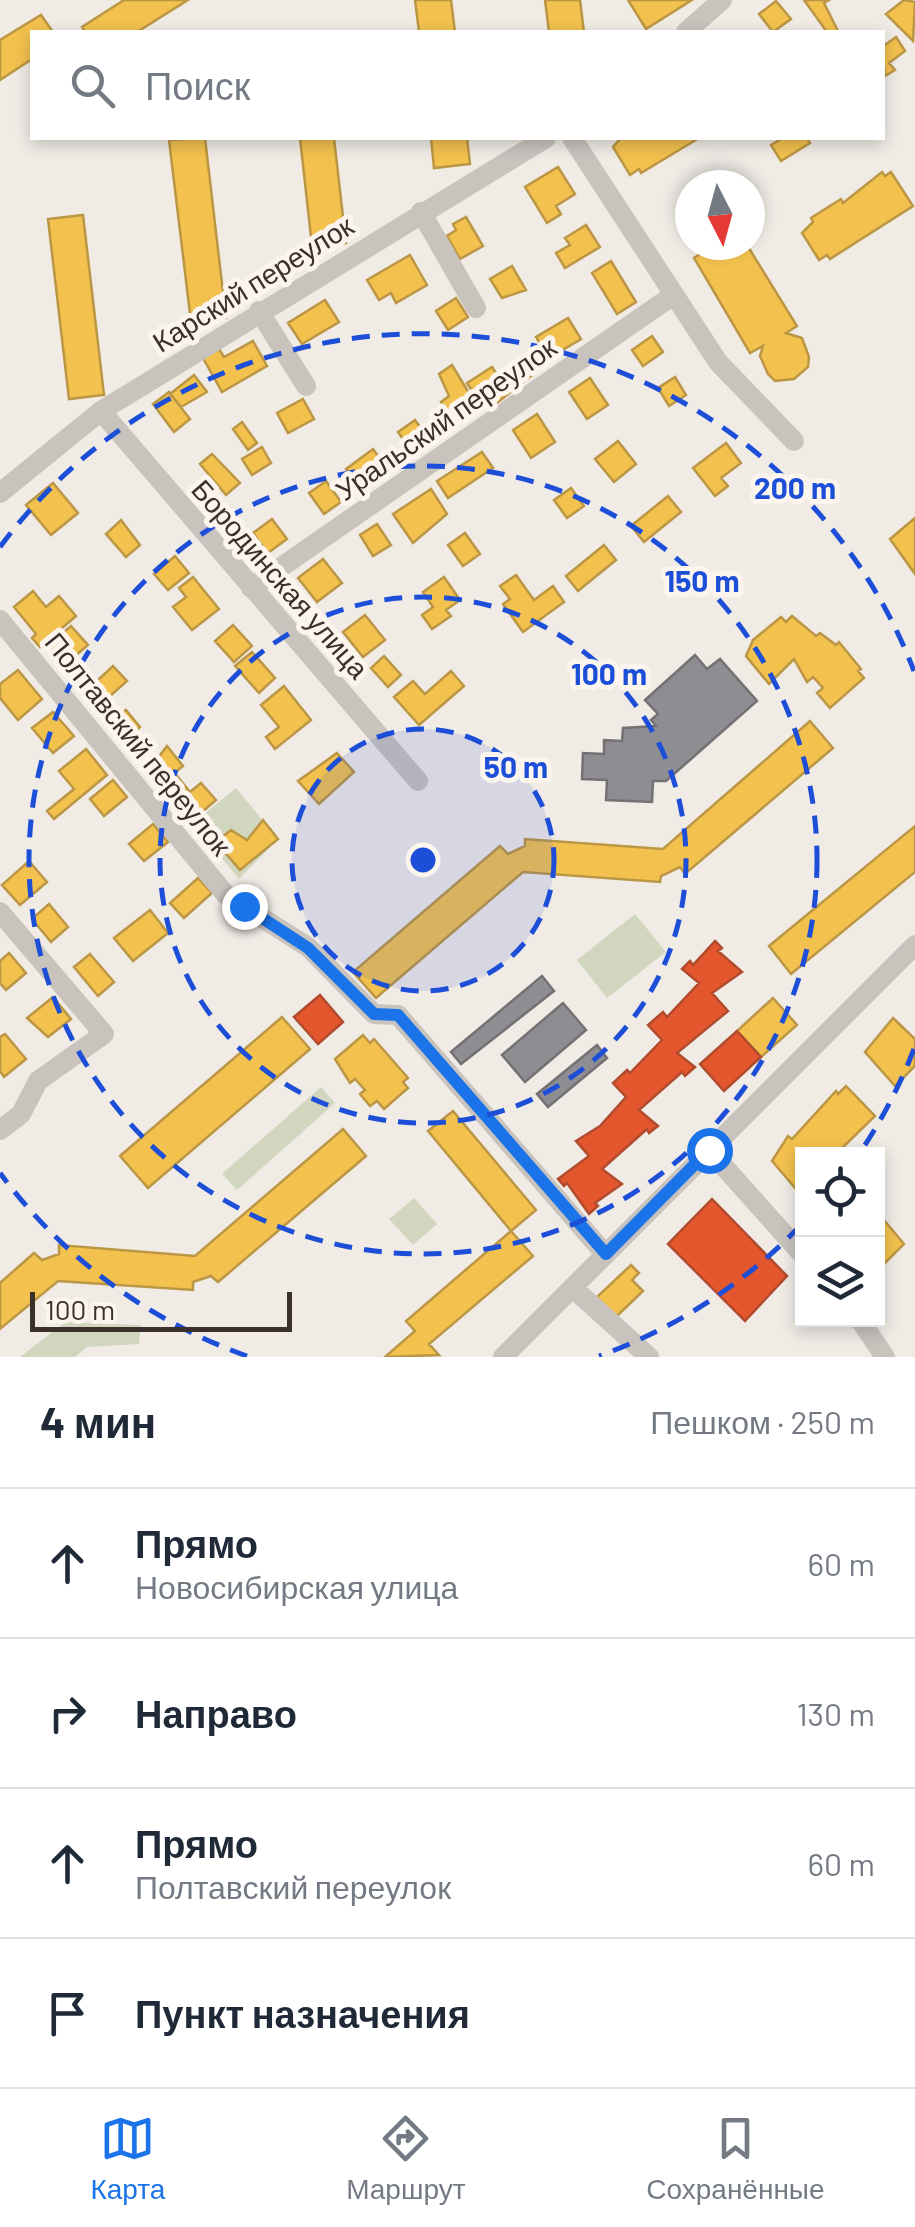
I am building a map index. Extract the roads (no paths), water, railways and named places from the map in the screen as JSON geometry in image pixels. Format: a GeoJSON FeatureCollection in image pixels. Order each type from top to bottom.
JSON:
{"type":"FeatureCollection","features":[{"type":"Feature","properties":{"kind":"street"},"geometry":{"type":"LineString","coordinates":[[688,30],[722,0]]}},
{"type":"Feature","properties":{"kind":"street","name":"Карский переулок"},"geometry":{"type":"LineString","coordinates":[[0,493],[101,411],[543,140]]}},
{"type":"Feature","properties":{"kind":"street"},"geometry":{"type":"LineString","coordinates":[[573,140],[718,362],[794,441]]}},
{"type":"Feature","properties":{"kind":"street"},"geometry":{"type":"LineString","coordinates":[[421,212],[476,308]]}},
{"type":"Feature","properties":{"kind":"street","name":"Уральский переулок"},"geometry":{"type":"LineString","coordinates":[[251,588],[672,296]]}},
{"type":"Feature","properties":{"kind":"street"},"geometry":{"type":"LineString","coordinates":[[259,311],[306,386]]}},
{"type":"Feature","properties":{"kind":"street","name":"Бородинская улица"},"geometry":{"type":"LineString","coordinates":[[101,411],[418,781]]}},
{"type":"Feature","properties":{"kind":"street","name":"Полтавский переулок"},"geometry":{"type":"LineString","coordinates":[[0,620],[226,895],[308,948],[374,1014],[398,1015],[606,1254]]}},
{"type":"Feature","properties":{"kind":"street"},"geometry":{"type":"LineString","coordinates":[[0,912],[104,1034],[38,1081],[22,1114],[0,1130]]}},
{"type":"Feature","properties":{"kind":"street"},"geometry":{"type":"LineString","coordinates":[[503,1357],[915,945]]}},
{"type":"Feature","properties":{"kind":"street"},"geometry":{"type":"LineString","coordinates":[[709,1150],[795,1246]]}},
{"type":"Feature","properties":{"kind":"street"},"geometry":{"type":"LineString","coordinates":[[573,1288],[648,1357]]}},
{"type":"Feature","properties":{"kind":"street"},"geometry":{"type":"LineString","coordinates":[[865,1327],[884,1357]]}}]}
